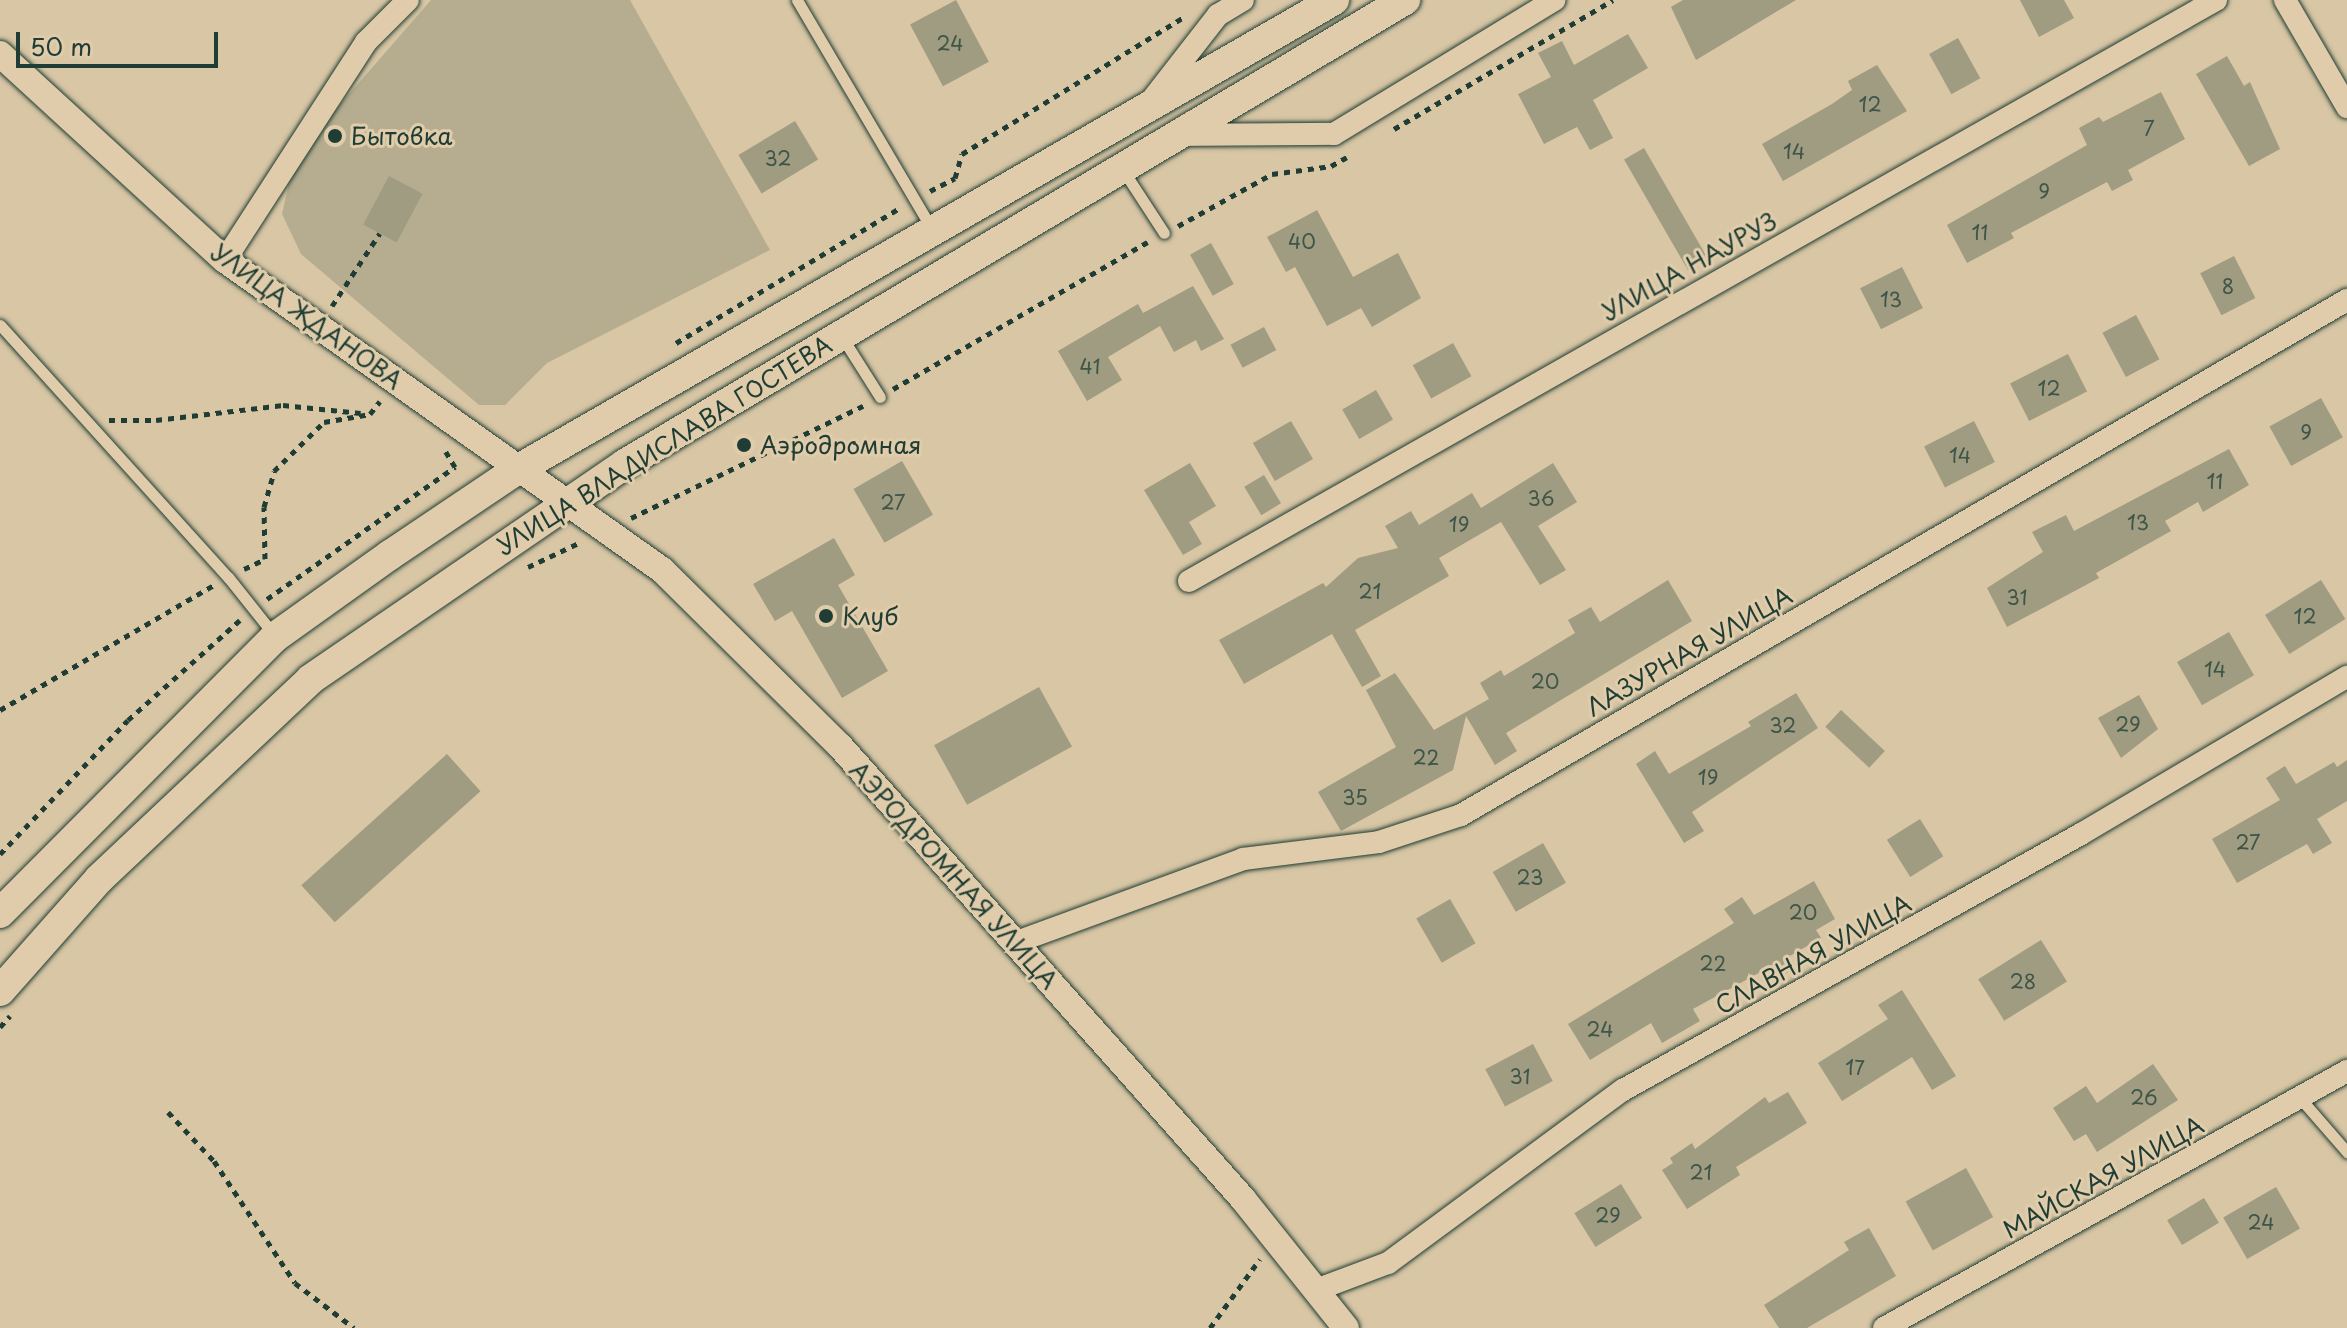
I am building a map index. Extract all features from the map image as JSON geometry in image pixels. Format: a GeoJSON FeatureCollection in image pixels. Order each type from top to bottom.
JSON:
{"type":"FeatureCollection","features":[{"type":"Feature","properties":{"kind":"main road","name":"УЛИЦА ВЛАДИСЛАВА ГОСТЕВА"},"geometry":{"type":"LineString","coordinates":[[0,913],[275,637],[515,471],[1334,0]]}},
{"type":"Feature","properties":{"kind":"main road","name":"УЛИЦА ВЛАДИСЛАВА ГОСТЕВА"},"geometry":{"type":"LineString","coordinates":[[9,998],[99,879],[311,679],[563,503],[1170,135],[1405,0]]}},
{"type":"Feature","properties":{"kind":"street"},"geometry":{"type":"LineString","coordinates":[[225,260],[366,42],[408,0]]}},
{"type":"Feature","properties":{"kind":"street"},"geometry":{"type":"LineString","coordinates":[[1145,109],[1206,8],[1243,0]]}},
{"type":"Feature","properties":{"kind":"street"},"geometry":{"type":"LineString","coordinates":[[1170,135],[1334,134],[1554,0]]}},
{"type":"Feature","properties":{"kind":"street","name":"УЛИЦА НАУРУЗ"},"geometry":{"type":"LineString","coordinates":[[1189,581],[2216,0]]}},
{"type":"Feature","properties":{"kind":"street"},"geometry":{"type":"LineString","coordinates":[[2285,0],[2347,107]]}},
{"type":"Feature","properties":{"kind":"street","name":"УЛИЦА ЖДАНОВА"},"geometry":{"type":"LineString","coordinates":[[0,54],[225,260],[317,330],[394,380],[515,471]]}},
{"type":"Feature","properties":{"kind":"street","name":"ЛАЗУРНАЯ УЛИЦА"},"geometry":{"type":"LineString","coordinates":[[1014,943],[1243,859],[1379,842],[1461,815],[2347,300]]}},
{"type":"Feature","properties":{"kind":"street","name":"АЭРОДРОМНАЯ УЛИЦА"},"geometry":{"type":"LineString","coordinates":[[515,471],[662,570],[840,746],[1275,1239],[1346,1328]]}},
{"type":"Feature","properties":{"kind":"street","name":"СЛАВНАЯ УЛИЦА"},"geometry":{"type":"LineString","coordinates":[[1316,1290],[1388,1263],[1623,1090],[2081,834],[2347,677]]}},
{"type":"Feature","properties":{"kind":"street","name":"МАЙСКАЯ УЛИЦА"},"geometry":{"type":"LineString","coordinates":[[1884,1328],[2347,1071]]}},
{"type":"Feature","properties":{"kind":"lane"},"geometry":{"type":"LineString","coordinates":[[797,0],[933,231]]}},
{"type":"Feature","properties":{"kind":"lane"},"geometry":{"type":"LineString","coordinates":[[1120,165],[1164,233]]}},
{"type":"Feature","properties":{"kind":"lane"},"geometry":{"type":"LineString","coordinates":[[0,325],[228,577],[275,637]]}},
{"type":"Feature","properties":{"kind":"lane"},"geometry":{"type":"LineString","coordinates":[[841,335],[880,397]]}},
{"type":"Feature","properties":{"kind":"lane"},"geometry":{"type":"LineString","coordinates":[[2300,1098],[2347,1152]]}},
{"type":"Feature","properties":{"kind":"path"},"geometry":{"type":"LineString","coordinates":[[1385,135],[1613,0]]}},
{"type":"Feature","properties":{"kind":"path"},"geometry":{"type":"LineString","coordinates":[[662,351],[914,199],[955,178],[962,154],[1187,16],[1206,8]]}},
{"type":"Feature","properties":{"kind":"path"},"geometry":{"type":"LineString","coordinates":[[619,524],[880,397],[1272,174],[1331,166],[1358,150]]}},
{"type":"Feature","properties":{"kind":"path"},"geometry":{"type":"LineString","coordinates":[[317,330],[380,233]]}},
{"type":"Feature","properties":{"kind":"path"},"geometry":{"type":"LineString","coordinates":[[0,710],[228,577],[265,559],[264,507],[274,471],[324,422],[370,414],[394,380]]}},
{"type":"Feature","properties":{"kind":"path"},"geometry":{"type":"LineString","coordinates":[[83,419],[156,420],[283,405],[370,414]]}},
{"type":"Feature","properties":{"kind":"path"},"geometry":{"type":"LineString","coordinates":[[516,572],[593,536]]}},
{"type":"Feature","properties":{"kind":"path"},"geometry":{"type":"LineString","coordinates":[[0,1027],[9,998]]}},
{"type":"Feature","properties":{"kind":"path"},"geometry":{"type":"LineString","coordinates":[[168,1112],[214,1161],[295,1283],[354,1328]]}},
{"type":"Feature","properties":{"kind":"path"},"geometry":{"type":"LineString","coordinates":[[1210,1328],[1275,1239]]}},
{"type":"Feature","properties":{"kind":"shaded area"},"geometry":{"type":"Polygon","coordinates":[[[431,0],[630,0],[770,250],[547,363],[505,405],[479,405],[301,254],[282,214],[295,156],[431,0]]]}},
{"type":"Feature","properties":{"kind":"building"},"geometry":{"type":"Polygon","coordinates":[[[956,0],[989,62],[943,86],[910,24],[956,0]]]}},
{"type":"Feature","properties":{"kind":"building"},"geometry":{"type":"Polygon","coordinates":[[[1683,0],[1796,0],[1696,60],[1671,7],[1683,0]]]}},
{"type":"Feature","properties":{"kind":"building"},"geometry":{"type":"Polygon","coordinates":[[[2020,0],[2064,0],[2074,18],[2039,37],[2020,0]]]}},
{"type":"Feature","properties":{"kind":"building"},"geometry":{"type":"Polygon","coordinates":[[[1628,34],[1648,68],[1593,100],[1613,138],[1590,150],[1577,127],[1544,144],[1518,94],[1551,77],[1538,53],[1562,41],[1574,65],[1628,34]]]}},
{"type":"Feature","properties":{"kind":"building"},"geometry":{"type":"Polygon","coordinates":[[[1958,38],[1980,78],[1951,94],[1929,54],[1958,38]]]}},
{"type":"Feature","properties":{"kind":"building"},"geometry":{"type":"Polygon","coordinates":[[[2227,56],[2244,86],[2250,82],[2280,149],[2249,166],[2196,74],[2227,56]]]}},
{"type":"Feature","properties":{"kind":"building"},"geometry":{"type":"Polygon","coordinates":[[[1877,65],[1907,111],[1783,181],[1762,144],[1832,104],[1852,90],[1848,81],[1877,65]]]}},
{"type":"Feature","properties":{"kind":"building"},"geometry":{"type":"Polygon","coordinates":[[[2161,92],[2185,139],[2128,170],[2133,180],[2112,191],[2107,182],[2011,233],[2014,238],[1967,263],[1947,225],[2087,145],[2079,128],[2099,117],[2103,122],[2161,92]]]}},
{"type":"Feature","properties":{"kind":"building"},"geometry":{"type":"Polygon","coordinates":[[[795,121],[818,160],[762,194],[738,155],[795,121]]]}},
{"type":"Feature","properties":{"kind":"building"},"geometry":{"type":"Polygon","coordinates":[[[1644,148],[1708,259],[1688,270],[1624,160],[1644,148]]]}},
{"type":"Feature","properties":{"kind":"building"},"geometry":{"type":"Polygon","coordinates":[[[389,176],[423,194],[397,242],[363,225],[389,176]]]}},
{"type":"Feature","properties":{"kind":"building"},"geometry":{"type":"Polygon","coordinates":[[[1317,210],[1353,277],[1398,253],[1421,298],[1372,327],[1361,308],[1327,326],[1295,267],[1286,272],[1267,237],[1317,210]]]}},
{"type":"Feature","properties":{"kind":"building"},"geometry":{"type":"Polygon","coordinates":[[[1211,243],[1234,284],[1213,296],[1190,255],[1211,243]]]}},
{"type":"Feature","properties":{"kind":"building"},"geometry":{"type":"Polygon","coordinates":[[[2234,256],[2255,298],[2221,315],[2200,273],[2234,256]]]}},
{"type":"Feature","properties":{"kind":"building"},"geometry":{"type":"Polygon","coordinates":[[[1902,267],[1923,308],[1881,329],[1860,288],[1902,267]]]}},
{"type":"Feature","properties":{"kind":"building"},"geometry":{"type":"Polygon","coordinates":[[[1193,286],[1224,339],[1201,351],[1196,340],[1174,352],[1160,326],[1108,357],[1122,380],[1087,401],[1058,351],[1138,304],[1143,313],[1193,286]]]}},
{"type":"Feature","properties":{"kind":"building"},"geometry":{"type":"Polygon","coordinates":[[[2136,315],[2159,359],[2126,377],[2102,333],[2136,315]]]}},
{"type":"Feature","properties":{"kind":"building"},"geometry":{"type":"Polygon","coordinates":[[[1264,327],[1276,350],[1243,368],[1230,345],[1264,327]]]}},
{"type":"Feature","properties":{"kind":"building"},"geometry":{"type":"Polygon","coordinates":[[[1453,343],[1471,376],[1431,399],[1413,365],[1453,343]]]}},
{"type":"Feature","properties":{"kind":"building"},"geometry":{"type":"Polygon","coordinates":[[[2068,354],[2087,391],[2029,421],[2010,384],[2068,354]]]}},
{"type":"Feature","properties":{"kind":"building"},"geometry":{"type":"Polygon","coordinates":[[[1376,390],[1393,419],[1359,439],[1342,410],[1376,390]]]}},
{"type":"Feature","properties":{"kind":"building"},"geometry":{"type":"Polygon","coordinates":[[[2321,398],[2343,437],[2291,466],[2269,427],[2321,398]]]}},
{"type":"Feature","properties":{"kind":"building"},"geometry":{"type":"Polygon","coordinates":[[[1291,421],[1313,459],[1275,481],[1253,443],[1291,421]]]}},
{"type":"Feature","properties":{"kind":"building"},"geometry":{"type":"Polygon","coordinates":[[[1974,421],[1995,462],[1945,487],[1924,446],[1974,421]]]}},
{"type":"Feature","properties":{"kind":"building"},"geometry":{"type":"Polygon","coordinates":[[[2229,449],[2249,485],[2203,512],[2198,502],[2165,521],[2171,531],[2096,573],[2099,578],[2007,627],[1987,588],[2043,552],[2032,532],[2066,515],[2074,531],[2229,449]]]}},
{"type":"Feature","properties":{"kind":"building"},"geometry":{"type":"Polygon","coordinates":[[[902,461],[933,515],[885,543],[854,489],[902,461]]]}},
{"type":"Feature","properties":{"kind":"building"},"geometry":{"type":"Polygon","coordinates":[[[1190,463],[1216,506],[1189,522],[1202,544],[1183,555],[1144,490],[1190,463]]]}},
{"type":"Feature","properties":{"kind":"building"},"geometry":{"type":"Polygon","coordinates":[[[1553,463],[1577,502],[1538,526],[1566,570],[1540,585],[1501,522],[1439,558],[1449,576],[1355,630],[1381,676],[1362,687],[1332,634],[1244,684],[1219,640],[1323,583],[1326,587],[1358,558],[1398,548],[1385,526],[1411,511],[1419,525],[1472,493],[1481,508],[1553,463]]]}},
{"type":"Feature","properties":{"kind":"building"},"geometry":{"type":"Polygon","coordinates":[[[1264,475],[1281,503],[1261,515],[1244,487],[1264,475]]]}},
{"type":"Feature","properties":{"kind":"building","name":"Клуб"},"geometry":{"type":"Polygon","coordinates":[[[834,538],[855,575],[838,585],[888,671],[842,698],[792,611],[775,621],[753,584],[834,538]]]}},
{"type":"Feature","properties":{"kind":"building"},"geometry":{"type":"Polygon","coordinates":[[[1668,580],[1692,621],[1506,733],[1517,751],[1495,765],[1466,716],[1453,770],[1341,831],[1318,792],[1396,747],[1366,690],[1395,673],[1434,730],[1489,699],[1480,683],[1501,670],[1504,676],[1575,633],[1568,620],[1591,607],[1600,622],[1668,580]]]}},
{"type":"Feature","properties":{"kind":"building"},"geometry":{"type":"Polygon","coordinates":[[[2321,580],[2345,619],[2289,654],[2265,615],[2321,580]]]}},
{"type":"Feature","properties":{"kind":"building"},"geometry":{"type":"Polygon","coordinates":[[[2229,632],[2254,675],[2202,705],[2177,662],[2229,632]]]}},
{"type":"Feature","properties":{"kind":"building"},"geometry":{"type":"Polygon","coordinates":[[[1039,687],[1072,746],[967,805],[934,745],[1039,687]]]}},
{"type":"Feature","properties":{"kind":"building"},"geometry":{"type":"Polygon","coordinates":[[[1796,693],[1818,728],[1692,812],[1704,831],[1684,843],[1636,764],[1655,751],[1669,774],[1751,726],[1748,722],[1796,693]]]}},
{"type":"Feature","properties":{"kind":"building"},"geometry":{"type":"Polygon","coordinates":[[[2139,695],[2158,729],[2121,758],[2098,718],[2139,695]]]}},
{"type":"Feature","properties":{"kind":"building"},"geometry":{"type":"Polygon","coordinates":[[[1841,710],[1885,751],[1869,768],[1825,727],[1841,710]]]}},
{"type":"Feature","properties":{"kind":"building"},"geometry":{"type":"Polygon","coordinates":[[[447,754],[480,791],[335,922],[301,885],[447,754]]]}},
{"type":"Feature","properties":{"kind":"building"},"geometry":{"type":"Polygon","coordinates":[[[2347,760],[2347,801],[2317,819],[2332,843],[2313,854],[2307,844],[2237,883],[2212,839],[2280,800],[2266,778],[2285,766],[2296,784],[2334,762],[2337,767],[2347,760]]]}},
{"type":"Feature","properties":{"kind":"building"},"geometry":{"type":"Polygon","coordinates":[[[1920,819],[1943,856],[1910,877],[1887,840],[1920,819]]]}},
{"type":"Feature","properties":{"kind":"building"},"geometry":{"type":"Polygon","coordinates":[[[1543,843],[1566,883],[1516,912],[1493,872],[1543,843]]]}},
{"type":"Feature","properties":{"kind":"building"},"geometry":{"type":"Polygon","coordinates":[[[1814,881],[1835,919],[1816,930],[1821,938],[1783,960],[1790,971],[1771,982],[1764,970],[1693,1009],[1700,1021],[1662,1043],[1651,1023],[1590,1060],[1568,1024],[1734,923],[1724,909],[1742,897],[1754,915],[1814,881]]]}},
{"type":"Feature","properties":{"kind":"building"},"geometry":{"type":"Polygon","coordinates":[[[1450,899],[1476,943],[1442,963],[1416,919],[1450,899]]]}},
{"type":"Feature","properties":{"kind":"building"},"geometry":{"type":"Polygon","coordinates":[[[2041,940],[2067,982],[2004,1021],[1978,979],[2041,940]]]}},
{"type":"Feature","properties":{"kind":"building"},"geometry":{"type":"Polygon","coordinates":[[[1902,990],[1956,1076],[1932,1090],[1912,1057],[1842,1101],[1818,1063],[1888,1019],[1878,1005],[1902,990]]]}},
{"type":"Feature","properties":{"kind":"building"},"geometry":{"type":"Polygon","coordinates":[[[1533,1044],[1553,1081],[1505,1106],[1485,1069],[1533,1044]]]}},
{"type":"Feature","properties":{"kind":"building"},"geometry":{"type":"Polygon","coordinates":[[[2153,1064],[2178,1100],[2097,1152],[2086,1134],[2074,1141],[2053,1108],[2086,1086],[2097,1103],[2153,1064]]]}},
{"type":"Feature","properties":{"kind":"building"},"geometry":{"type":"Polygon","coordinates":[[[1788,1092],[1807,1123],[1736,1167],[1740,1175],[1687,1209],[1662,1170],[1673,1163],[1670,1158],[1692,1143],[1695,1149],[1765,1097],[1769,1103],[1788,1092]]]}},
{"type":"Feature","properties":{"kind":"building"},"geometry":{"type":"Polygon","coordinates":[[[1966,1168],[1993,1217],[1933,1250],[1906,1201],[1966,1168]]]}},
{"type":"Feature","properties":{"kind":"building"},"geometry":{"type":"Polygon","coordinates":[[[1621,1184],[1642,1218],[1596,1247],[1574,1213],[1621,1184]]]}},
{"type":"Feature","properties":{"kind":"building"},"geometry":{"type":"Polygon","coordinates":[[[2276,1187],[2300,1229],[2247,1259],[2223,1218],[2276,1187]]]}},
{"type":"Feature","properties":{"kind":"building"},"geometry":{"type":"Polygon","coordinates":[[[2204,1198],[2219,1223],[2182,1245],[2167,1220],[2204,1198]]]}},
{"type":"Feature","properties":{"kind":"building"},"geometry":{"type":"Polygon","coordinates":[[[1869,1228],[1896,1276],[1807,1328],[1779,1328],[1764,1305],[1849,1250],[1844,1242],[1869,1228]]]}},
{"type":"Feature","properties":{"kind":"place","name":"Бытовка"},"geometry":{"type":"Point","coordinates":[335,136]}},
{"type":"Feature","properties":{"kind":"place","name":"Аэродромная"},"geometry":{"type":"Point","coordinates":[744,445]}},
{"type":"Feature","properties":{"kind":"place","name":"Клуб"},"geometry":{"type":"Point","coordinates":[826,616]}}]}
